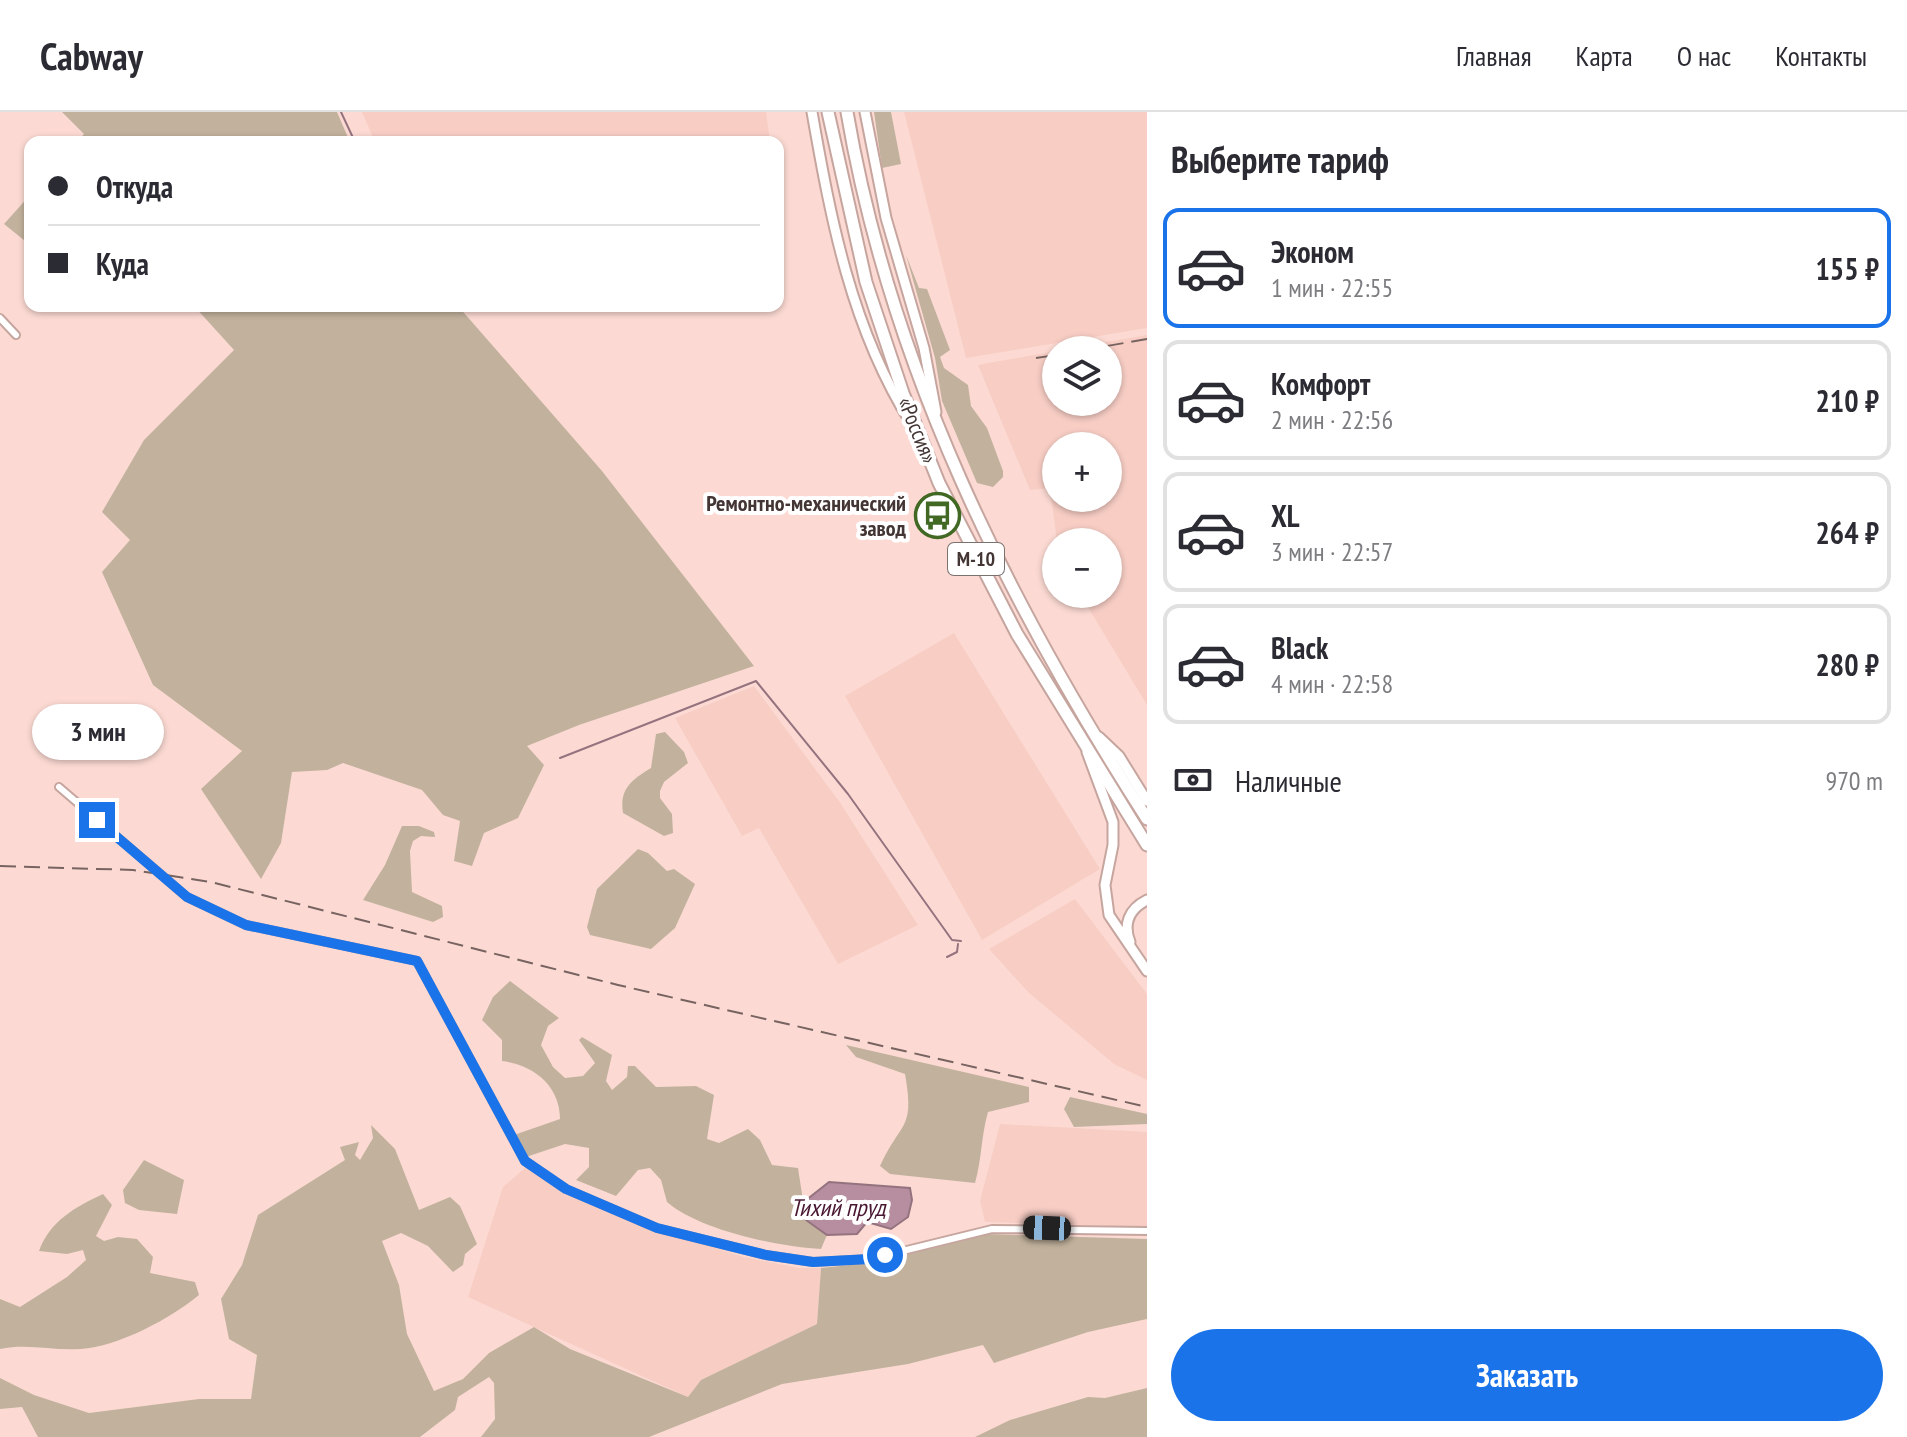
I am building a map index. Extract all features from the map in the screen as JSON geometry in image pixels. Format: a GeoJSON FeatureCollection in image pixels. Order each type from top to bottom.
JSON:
{"type":"FeatureCollection","features":[{"type":"Feature","properties":{"kind":"highway","name":"«Россия»"},"geometry":{"type":"LineString","coordinates":[[828,112],[860,260],[921,440],[984,574],[1147,845]]}},
{"type":"Feature","properties":{"kind":"highway","name":"«Россия»"},"geometry":{"type":"LineString","coordinates":[[847,112],[879,256],[907,347],[939,433],[1000,566],[1147,819]]}},
{"type":"Feature","properties":{"kind":"main road"},"geometry":{"type":"LineString","coordinates":[[812,112],[825,187],[857,313],[881,372],[921,440]]}},
{"type":"Feature","properties":{"kind":"main road"},"geometry":{"type":"LineString","coordinates":[[865,112],[886,218],[924,348],[939,433]]}},
{"type":"Feature","properties":{"kind":"main road"},"geometry":{"type":"LineString","coordinates":[[1098,736],[1119,756],[1147,801]]}},
{"type":"Feature","properties":{"kind":"main road"},"geometry":{"type":"LineString","coordinates":[[1083,739],[1113,822],[1113,845],[1105,885],[1109,915],[1144,967]]}},
{"type":"Feature","properties":{"kind":"main road"},"geometry":{"type":"LineString","coordinates":[[1144,967],[1127,926],[1131,912],[1147,900]]}},
{"type":"Feature","properties":{"kind":"street"},"geometry":{"type":"LineString","coordinates":[[0,318],[16,335]]}},
{"type":"Feature","properties":{"kind":"street"},"geometry":{"type":"LineString","coordinates":[[59,787],[187,897],[228,917],[246,925],[417,961],[525,1161],[566,1189],[627,1217],[715,1244],[813,1262],[870,1259],[992,1229],[1147,1231]]}},
{"type":"Feature","properties":{"kind":"shaded area"},"geometry":{"type":"Polygon","coordinates":[[[62,112],[337,112],[347,136],[82,136],[84,134],[62,112]]]}},
{"type":"Feature","properties":{"kind":"shaded area"},"geometry":{"type":"Polygon","coordinates":[[[362,112],[766,112],[769,136],[372,136],[362,112]]]}},
{"type":"Feature","properties":{"kind":"shaded area"},"geometry":{"type":"Polygon","coordinates":[[[874,112],[891,112],[901,164],[882,168],[874,112]]]}},
{"type":"Feature","properties":{"kind":"shaded area"},"geometry":{"type":"Polygon","coordinates":[[[904,112],[1147,112],[1147,328],[1099,336],[1042,336],[1042,345],[966,358],[904,112]]]}},
{"type":"Feature","properties":{"kind":"shaded area"},"geometry":{"type":"Polygon","coordinates":[[[24,202],[24,240],[4,224],[24,202]]]}},
{"type":"Feature","properties":{"kind":"shaded area"},"geometry":{"type":"Polygon","coordinates":[[[906,255],[919,288],[927,289],[950,350],[940,357],[944,368],[968,385],[971,406],[987,428],[1003,471],[1003,477],[993,487],[977,483],[942,401],[935,358],[906,255]]]}},
{"type":"Feature","properties":{"kind":"shaded area"},"geometry":{"type":"Polygon","coordinates":[[[199,312],[463,312],[602,471],[754,666],[579,725],[527,746],[544,765],[518,818],[484,833],[472,866],[454,861],[460,821],[443,815],[422,790],[343,763],[327,770],[292,772],[281,843],[261,879],[201,789],[242,751],[153,685],[102,572],[130,540],[102,512],[144,440],[234,350],[199,312]]]}},
{"type":"Feature","properties":{"kind":"shaded area"},"geometry":{"type":"Polygon","coordinates":[[[1147,335],[1147,705],[1088,608],[1122,608],[1122,528],[1055,528],[1053,512],[1122,512],[1122,432],[1042,432],[1042,489],[1030,490],[978,365],[1042,354],[1042,416],[1122,416],[1122,339],[1147,335]]]}},
{"type":"Feature","properties":{"kind":"shaded area"},"geometry":{"type":"Polygon","coordinates":[[[954,633],[1100,869],[982,940],[845,696],[954,633]]]}},
{"type":"Feature","properties":{"kind":"shaded area"},"geometry":{"type":"Polygon","coordinates":[[[754,686],[841,804],[918,925],[838,964],[759,828],[742,836],[675,718],[754,686]]]}},
{"type":"Feature","properties":{"kind":"shaded area"},"geometry":{"type":"Polygon","coordinates":[[[665,732],[684,752],[688,763],[664,782],[660,791],[660,798],[672,814],[673,833],[664,836],[623,813],[622,804],[629,785],[651,768],[656,734],[665,732]]]}},
{"type":"Feature","properties":{"kind":"shaded area"},"geometry":{"type":"Polygon","coordinates":[[[402,826],[419,826],[434,832],[435,837],[421,836],[413,841],[410,851],[412,892],[442,906],[443,917],[433,922],[363,900],[385,865],[402,826]]]}},
{"type":"Feature","properties":{"kind":"shaded area"},"geometry":{"type":"Polygon","coordinates":[[[638,849],[648,853],[667,871],[674,869],[695,884],[675,928],[651,949],[590,935],[587,927],[597,889],[638,849]]]}},
{"type":"Feature","properties":{"kind":"shaded area"},"geometry":{"type":"Polygon","coordinates":[[[1075,899],[1147,994],[1147,1080],[1114,1064],[1029,993],[989,949],[1075,899]]]}},
{"type":"Feature","properties":{"kind":"shaded area"},"geometry":{"type":"Polygon","coordinates":[[[510,981],[559,1018],[548,1026],[541,1045],[553,1067],[565,1078],[583,1076],[595,1063],[579,1040],[582,1037],[612,1055],[606,1081],[612,1090],[627,1077],[628,1066],[635,1066],[656,1087],[696,1086],[714,1095],[707,1139],[719,1143],[748,1129],[760,1140],[772,1165],[798,1168],[806,1220],[827,1235],[821,1249],[762,1241],[699,1221],[667,1202],[661,1180],[650,1168],[638,1170],[616,1196],[576,1180],[589,1167],[589,1148],[565,1144],[526,1157],[514,1135],[560,1119],[559,1107],[543,1079],[525,1067],[502,1061],[502,1040],[482,1020],[493,997],[510,981]]]}},
{"type":"Feature","properties":{"kind":"shaded area"},"geometry":{"type":"Polygon","coordinates":[[[846,1045],[1029,1087],[1029,1102],[988,1112],[975,1183],[890,1174],[880,1166],[907,1116],[905,1074],[856,1057],[846,1045]]]}},
{"type":"Feature","properties":{"kind":"shaded area"},"geometry":{"type":"Polygon","coordinates":[[[1070,1097],[1147,1114],[1147,1124],[1074,1127],[1064,1109],[1070,1097]]]}},
{"type":"Feature","properties":{"kind":"shaded area"},"geometry":{"type":"Polygon","coordinates":[[[1000,1124],[1147,1132],[1147,1227],[985,1222],[980,1201],[1000,1124]]]}},
{"type":"Feature","properties":{"kind":"shaded area"},"geometry":{"type":"Polygon","coordinates":[[[371,1125],[395,1149],[419,1210],[450,1197],[460,1206],[477,1244],[465,1254],[463,1265],[453,1272],[428,1246],[401,1233],[382,1241],[399,1285],[407,1334],[434,1391],[463,1379],[489,1353],[534,1327],[570,1349],[688,1397],[701,1380],[817,1324],[821,1268],[869,1263],[986,1234],[1147,1239],[1147,1319],[1088,1332],[994,1363],[983,1345],[908,1364],[782,1384],[649,1437],[481,1437],[495,1419],[494,1383],[489,1377],[458,1397],[455,1410],[420,1437],[38,1437],[22,1407],[0,1409],[0,1378],[34,1395],[89,1413],[199,1399],[251,1399],[257,1355],[229,1339],[221,1299],[242,1265],[258,1215],[345,1160],[340,1147],[359,1142],[355,1155],[360,1160],[373,1138],[371,1125]]]}},
{"type":"Feature","properties":{"kind":"shaded area"},"geometry":{"type":"Polygon","coordinates":[[[144,1160],[184,1180],[177,1214],[139,1210],[125,1203],[123,1190],[144,1160]]]}},
{"type":"Feature","properties":{"kind":"shaded area"},"geometry":{"type":"Polygon","coordinates":[[[526,1167],[562,1193],[626,1220],[744,1257],[799,1268],[821,1268],[817,1324],[701,1380],[688,1397],[468,1297],[503,1187],[526,1167]]]}},
{"type":"Feature","properties":{"kind":"shaded area"},"geometry":{"type":"Polygon","coordinates":[[[103,1194],[112,1205],[96,1236],[104,1241],[118,1237],[137,1239],[153,1257],[150,1273],[195,1282],[199,1295],[159,1322],[111,1343],[81,1349],[0,1349],[0,1299],[20,1307],[67,1277],[86,1260],[83,1250],[67,1254],[39,1251],[57,1223],[103,1194]]]}},
{"type":"Feature","properties":{"kind":"shaded area"},"geometry":{"type":"Polygon","coordinates":[[[1147,1388],[1147,1437],[975,1437],[1010,1420],[1088,1397],[1105,1398],[1147,1388]]]}},
{"type":"Feature","properties":{"kind":"water","name":"Тихий пруд"},"geometry":{"type":"Polygon","coordinates":[[[829,1182],[910,1188],[912,1200],[908,1217],[891,1229],[867,1222],[857,1234],[827,1235],[806,1220],[805,1201],[829,1182]]]}},
{"type":"Feature","properties":{"kind":"waterway"},"geometry":{"type":"LineString","coordinates":[[341,112],[352,136]]}},
{"type":"Feature","properties":{"kind":"waterway"},"geometry":{"type":"LineString","coordinates":[[560,758],[756,681],[848,794],[952,940],[961,941]]}},
{"type":"Feature","properties":{"kind":"waterway"},"geometry":{"type":"LineString","coordinates":[[947,957],[957,952],[958,944]]}},
{"type":"Feature","properties":{"kind":"railway"},"geometry":{"type":"LineString","coordinates":[[1122,343],[1147,339]]}},
{"type":"Feature","properties":{"kind":"railway"},"geometry":{"type":"LineString","coordinates":[[1036,358],[1042,357]]}},
{"type":"Feature","properties":{"kind":"railway"},"geometry":{"type":"LineString","coordinates":[[0,866],[133,870],[211,882],[618,985],[1147,1107]]}},
{"type":"Feature","properties":{"kind":"place","name":"Ремонтно-механический завод"},"geometry":{"type":"Point","coordinates":[937,516]}},
{"type":"Feature","properties":{"kind":"route"},"geometry":{"type":"LineString","coordinates":[[97,820],[187,897],[246,925],[417,961],[422,965],[432,991],[501,1122],[525,1161],[566,1189],[657,1228],[766,1255],[813,1262],[870,1259],[885,1255]]}}]}
